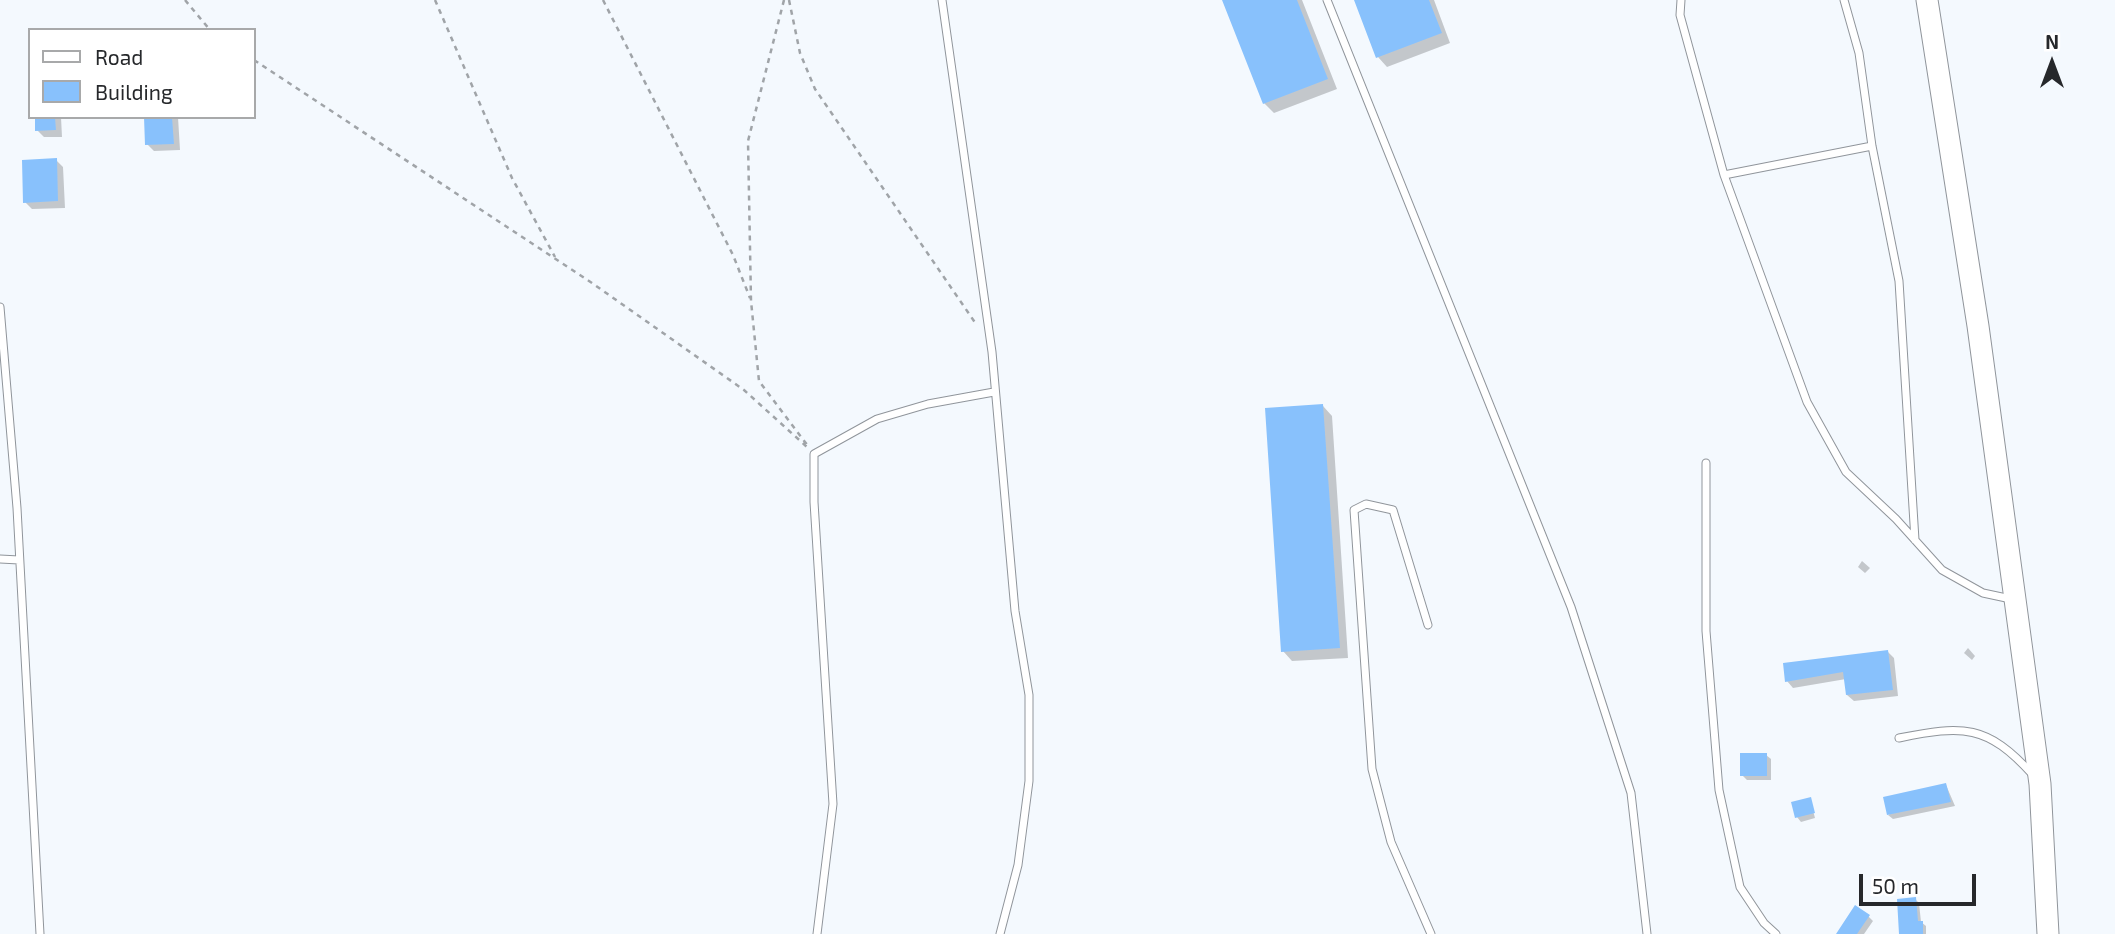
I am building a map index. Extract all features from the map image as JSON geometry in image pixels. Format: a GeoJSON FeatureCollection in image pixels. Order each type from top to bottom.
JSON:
{"type":"FeatureCollection","features":[{"type":"Feature","properties":{"kind":"main road"},"geometry":{"type":"LineString","coordinates":[[1927,0],[1978,326],[2040,784],[2048,934]]}},
{"type":"Feature","properties":{"kind":"lane"},"geometry":{"type":"LineString","coordinates":[[942,0],[992,352],[1015,611],[1029,695],[1027,793],[1018,865],[1000,934]]}},
{"type":"Feature","properties":{"kind":"lane"},"geometry":{"type":"LineString","coordinates":[[1327,0],[1571,607],[1631,793],[1647,934]]}},
{"type":"Feature","properties":{"kind":"lane"},"geometry":{"type":"LineString","coordinates":[[1681,0],[1680,15],[1724,175],[1807,402],[1846,472],[1942,570],[1983,593],[2015,600]]}},
{"type":"Feature","properties":{"kind":"lane"},"geometry":{"type":"LineString","coordinates":[[1844,0],[1859,53],[1872,146],[1899,281],[1915,541]]}},
{"type":"Feature","properties":{"kind":"lane"},"geometry":{"type":"LineString","coordinates":[[1724,175],[1872,146]]}},
{"type":"Feature","properties":{"kind":"lane"},"geometry":{"type":"LineString","coordinates":[[0,307],[19,560],[40,934]]}},
{"type":"Feature","properties":{"kind":"lane"},"geometry":{"type":"LineString","coordinates":[[817,934],[833,804],[814,515],[814,454],[877,419],[928,404],[994,392]]}},
{"type":"Feature","properties":{"kind":"lane"},"geometry":{"type":"LineString","coordinates":[[1706,463],[1706,631],[1719,790],[1740,887],[1764,923],[1776,934]]}},
{"type":"Feature","properties":{"kind":"lane"},"geometry":{"type":"LineString","coordinates":[[1428,625],[1393,510],[1366,504],[1354,510],[1372,769],[1391,842],[1431,934]]}},
{"type":"Feature","properties":{"kind":"lane"},"geometry":{"type":"LineString","coordinates":[[0,559],[19,560]]}},
{"type":"Feature","properties":{"kind":"lane"},"geometry":{"type":"LineString","coordinates":[[1899,738],[1934,731],[1972,732],[2010,749],[2040,784]]}},
{"type":"Feature","properties":{"kind":"path"},"geometry":{"type":"LineString","coordinates":[[185,0],[208,28]]}},
{"type":"Feature","properties":{"kind":"path"},"geometry":{"type":"LineString","coordinates":[[435,0],[480,98],[512,178],[556,259]]}},
{"type":"Feature","properties":{"kind":"path"},"geometry":{"type":"LineString","coordinates":[[603,0],[733,255],[751,301]]}},
{"type":"Feature","properties":{"kind":"path"},"geometry":{"type":"LineString","coordinates":[[786,0],[748,141],[751,301],[759,381],[814,454]]}},
{"type":"Feature","properties":{"kind":"path"},"geometry":{"type":"LineString","coordinates":[[786,0],[800,53],[815,89],[940,269],[992,352]]}},
{"type":"Feature","properties":{"kind":"path"},"geometry":{"type":"LineString","coordinates":[[256,61],[556,259],[744,390],[814,454]]}},
{"type":"Feature","properties":{"kind":"building"},"geometry":{"type":"Polygon","coordinates":[[[1222,0],[1297,0],[1328,79],[1263,104],[1222,0]]]}},
{"type":"Feature","properties":{"kind":"building"},"geometry":{"type":"Polygon","coordinates":[[[1354,0],[1429,0],[1442,33],[1376,58],[1354,0]]]}},
{"type":"Feature","properties":{"kind":"building"},"geometry":{"type":"Polygon","coordinates":[[[35,119],[55,119],[56,130],[35,131],[35,119]]]}},
{"type":"Feature","properties":{"kind":"building"},"geometry":{"type":"Polygon","coordinates":[[[144,119],[172,119],[174,144],[145,145],[144,119]]]}},
{"type":"Feature","properties":{"kind":"building"},"geometry":{"type":"Polygon","coordinates":[[[57,158],[58,201],[23,203],[22,160],[57,158]]]}},
{"type":"Feature","properties":{"kind":"building"},"geometry":{"type":"Polygon","coordinates":[[[1323,404],[1340,648],[1281,652],[1265,408],[1323,404]]]}},
{"type":"Feature","properties":{"kind":"building"},"geometry":{"type":"Polygon","coordinates":[[[1888,650],[1893,690],[1846,695],[1843,672],[1785,682],[1783,663],[1888,650]]]}},
{"type":"Feature","properties":{"kind":"building"},"geometry":{"type":"Polygon","coordinates":[[[1740,753],[1767,753],[1767,776],[1740,776],[1740,753]]]}},
{"type":"Feature","properties":{"kind":"building"},"geometry":{"type":"Polygon","coordinates":[[[1946,783],[1951,802],[1887,815],[1883,797],[1946,783]]]}},
{"type":"Feature","properties":{"kind":"building"},"geometry":{"type":"Polygon","coordinates":[[[1811,797],[1815,813],[1795,818],[1791,802],[1811,797]]]}},
{"type":"Feature","properties":{"kind":"building"},"geometry":{"type":"Polygon","coordinates":[[[1916,897],[1918,921],[1923,921],[1923,934],[1899,934],[1897,899],[1916,897]]]}},
{"type":"Feature","properties":{"kind":"building"},"geometry":{"type":"Polygon","coordinates":[[[1855,905],[1870,915],[1857,934],[1836,934],[1855,905]]]}}]}
